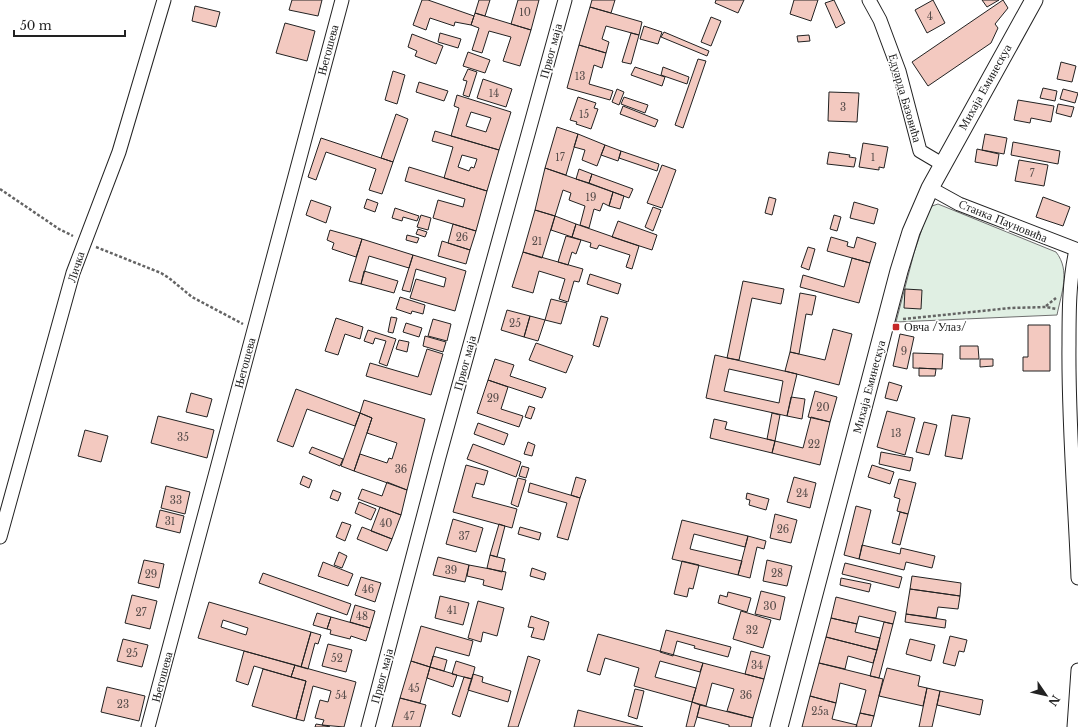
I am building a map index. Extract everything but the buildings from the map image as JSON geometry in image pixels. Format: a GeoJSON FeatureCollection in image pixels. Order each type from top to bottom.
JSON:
{"type":"FeatureCollection","features":[{"type":"Feature","properties":{"kind":"street","name":"Личка"},"geometry":{"type":"LineString","coordinates":[[0,537],[73,273],[119,152],[164,0]]}},
{"type":"Feature","properties":{"kind":"street","name":"Његошева"},"geometry":{"type":"LineString","coordinates":[[148,727],[342,0]]}},
{"type":"Feature","properties":{"kind":"street","name":"Првог маја"},"geometry":{"type":"LineString","coordinates":[[368,727],[439,457],[565,0]]}},
{"type":"Feature","properties":{"kind":"street","name":"Едуарда Базовића"},"geometry":{"type":"LineString","coordinates":[[869,0],[880,20],[899,71],[920,150],[942,164]]}},
{"type":"Feature","properties":{"kind":"street","name":"Михаја Еминескуа"},"geometry":{"type":"LineString","coordinates":[[779,727],[886,320],[911,232],[942,164],[1034,0]]}},
{"type":"Feature","properties":{"kind":"street","name":"Станка Пауновића"},"geometry":{"type":"LineString","coordinates":[[930,188],[959,204],[1077,250]]}},
{"type":"Feature","properties":{"kind":"street"},"geometry":{"type":"LineString","coordinates":[[1077,250],[1071,274],[1069,311],[1070,439],[1078,578]]}},
{"type":"Feature","properties":{"kind":"street"},"geometry":{"type":"LineString","coordinates":[[1074,727],[1078,670]]}},
{"type":"Feature","properties":{"kind":"path"},"geometry":{"type":"LineString","coordinates":[[0,189],[59,229],[84,242],[161,273],[192,297],[254,330]]}},
{"type":"Feature","properties":{"kind":"path"},"geometry":{"type":"LineString","coordinates":[[886,320],[1011,308],[1046,307],[1069,311]]}},
{"type":"Feature","properties":{"kind":"green space"},"geometry":{"type":"Polygon","coordinates":[[[938,204],[1056,252],[1061,259],[1064,275],[1064,283],[1057,315],[896,322],[914,253],[928,211],[932,206],[938,204]]]}},
{"type":"Feature","properties":{"kind":"place","name":"Овча /Улаз/"},"geometry":{"type":"Point","coordinates":[896,327]}}]}
